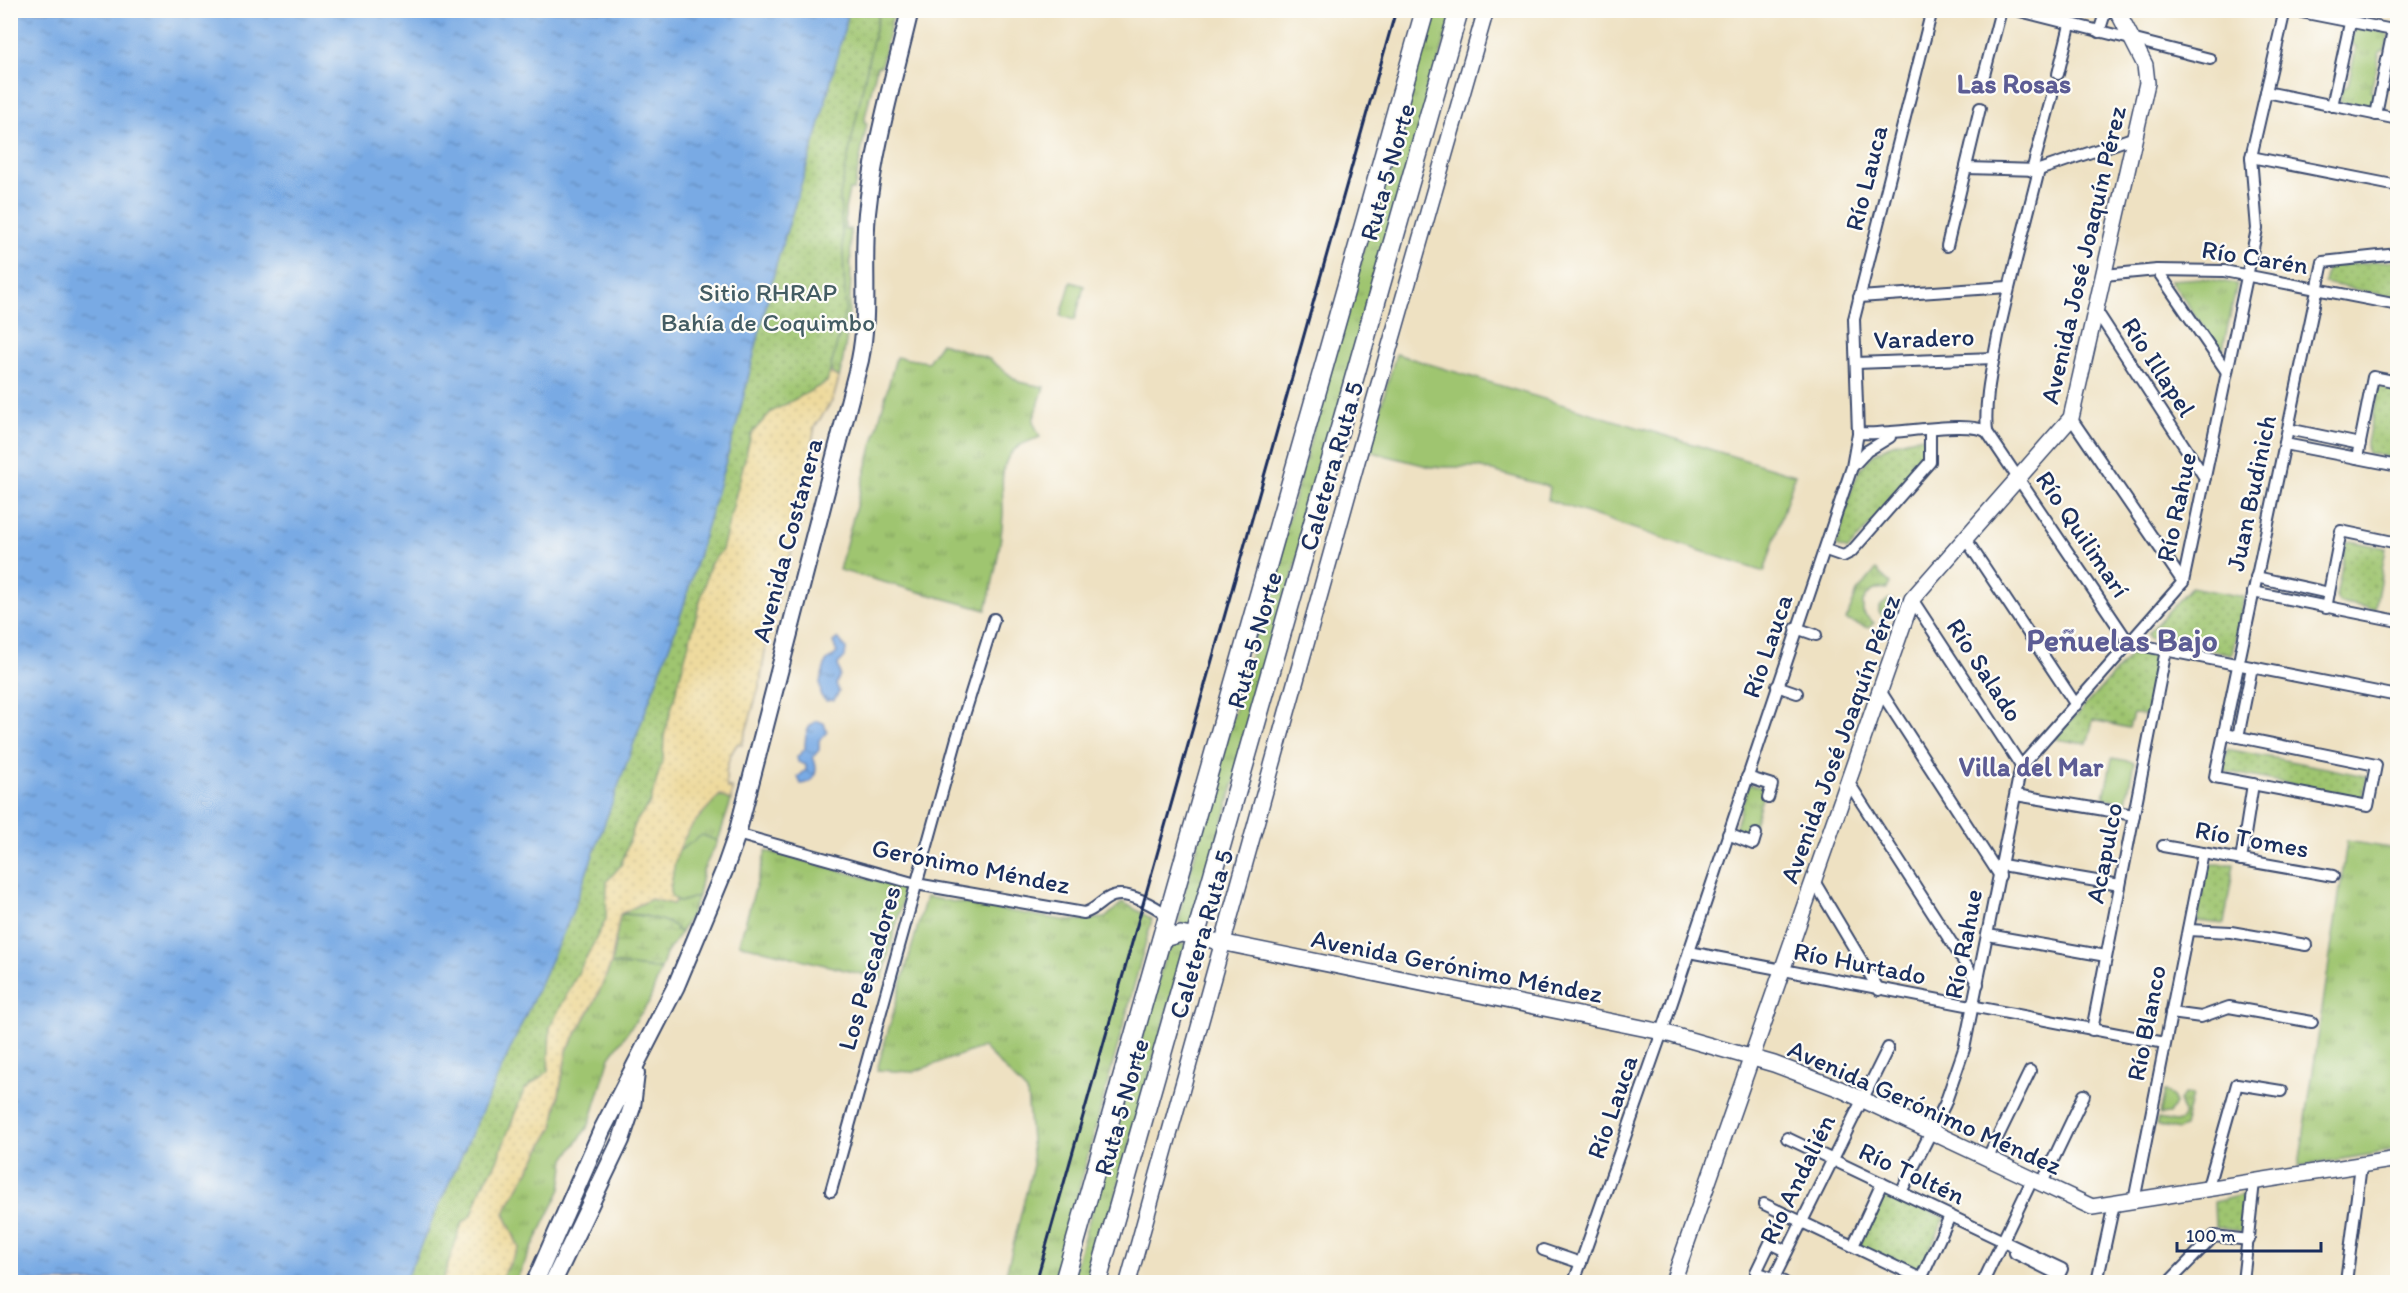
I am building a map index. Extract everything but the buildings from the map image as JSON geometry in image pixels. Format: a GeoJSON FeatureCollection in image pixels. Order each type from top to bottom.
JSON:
{"type":"FeatureCollection","features":[{"type":"Feature","properties":{"kind":"highway","name":"Ruta 5 Norte"},"geometry":{"type":"LineString","coordinates":[[1064,1282],[1425,10]]}},
{"type":"Feature","properties":{"kind":"highway","name":"Ruta 5 Norte"},"geometry":{"type":"LineString","coordinates":[[1097,1282],[1189,936],[1459,10]]}},
{"type":"Feature","properties":{"kind":"main road","name":"Avenida Costanera"},"geometry":{"type":"LineString","coordinates":[[536,1282],[602,1130],[694,947],[737,834],[860,360],[866,326],[865,248],[870,188],[910,10]]}},
{"type":"Feature","properties":{"kind":"main road","name":"Caletera Ruta 5"},"geometry":{"type":"LineString","coordinates":[[1128,1282],[1359,454],[1486,10]]}},
{"type":"Feature","properties":{"kind":"main road","name":"Avenida José Joaquín Pérez"},"geometry":{"type":"LineString","coordinates":[[1673,1282],[1912,599],[2071,418],[2148,76],[2145,65],[2130,41],[2117,10]]}},
{"type":"Feature","properties":{"kind":"main road","name":"Gerónimo Méndez"},"geometry":{"type":"LineString","coordinates":[[1167,915],[1189,936]]}},
{"type":"Feature","properties":{"kind":"main road"},"geometry":{"type":"LineString","coordinates":[[1160,940],[1189,936],[1224,943]]}},
{"type":"Feature","properties":{"kind":"main road","name":"Avenida Gerónimo Méndez"},"geometry":{"type":"LineString","coordinates":[[1224,943],[1662,1032],[1752,1058],[1807,1076],[1862,1100],[2085,1206],[2098,1207],[2397,1159]]}},
{"type":"Feature","properties":{"kind":"main road","name":"Avenida Costanera"},"geometry":{"type":"LineString","coordinates":[[553,1282],[621,1140],[632,1107],[637,1063]]}},
{"type":"Feature","properties":{"kind":"main road"},"geometry":{"type":"LineString","coordinates":[[602,1130],[615,1128],[621,1134],[621,1140]]}},
{"type":"Feature","properties":{"kind":"street","name":"Río Lauca"},"geometry":{"type":"LineString","coordinates":[[1574,1282],[1662,1032],[1796,628],[1826,550],[1852,467],[1858,434],[1854,319],[1932,10]]}},
{"type":"Feature","properties":{"kind":"street"},"geometry":{"type":"LineString","coordinates":[[1983,79],[2001,10]]}},
{"type":"Feature","properties":{"kind":"street"},"geometry":{"type":"LineString","coordinates":[[2016,10],[2056,16],[2070,25],[2210,59]]}},
{"type":"Feature","properties":{"kind":"street"},"geometry":{"type":"LineString","coordinates":[[2099,32],[2106,10]]}},
{"type":"Feature","properties":{"kind":"street","name":"Río Rahue"},"geometry":{"type":"LineString","coordinates":[[1901,1192],[1932,1133],[1959,1068],[2021,766],[2183,582],[2257,229],[2251,157],[2285,10]]}},
{"type":"Feature","properties":{"kind":"street"},"geometry":{"type":"LineString","coordinates":[[2291,10],[2395,31],[2376,115]]}},
{"type":"Feature","properties":{"kind":"street"},"geometry":{"type":"LineString","coordinates":[[2332,106],[2350,22]]}},
{"type":"Feature","properties":{"kind":"street"},"geometry":{"type":"LineString","coordinates":[[2058,74],[2070,25]]}},
{"type":"Feature","properties":{"kind":"street"},"geometry":{"type":"LineString","coordinates":[[2266,92],[2397,119]]}},
{"type":"Feature","properties":{"kind":"street"},"geometry":{"type":"LineString","coordinates":[[1858,434],[1901,433],[1970,426],[1987,432],[1986,408],[1994,358],[2052,96]]}},
{"type":"Feature","properties":{"kind":"street"},"geometry":{"type":"LineString","coordinates":[[1947,246],[1980,108]]}},
{"type":"Feature","properties":{"kind":"street"},"geometry":{"type":"LineString","coordinates":[[1966,168],[2036,171],[2135,137]]}},
{"type":"Feature","properties":{"kind":"street"},"geometry":{"type":"LineString","coordinates":[[2251,157],[2397,186]]}},
{"type":"Feature","properties":{"kind":"street","name":"Juan Budinich"},"geometry":{"type":"LineString","coordinates":[[2224,734],[2376,765],[2368,806],[2216,777],[2224,734],[2238,664],[2256,577],[2323,262],[2397,254]]}},
{"type":"Feature","properties":{"kind":"street","name":"Río Carén"},"geometry":{"type":"LineString","coordinates":[[2104,275],[2201,269],[2247,274],[2397,305]]}},
{"type":"Feature","properties":{"kind":"street"},"geometry":{"type":"LineString","coordinates":[[2157,270],[2227,372]]}},
{"type":"Feature","properties":{"kind":"street"},"geometry":{"type":"LineString","coordinates":[[1858,297],[2008,287]]}},
{"type":"Feature","properties":{"kind":"street","name":"Río Illapel"},"geometry":{"type":"LineString","coordinates":[[2096,310],[2205,478]]}},
{"type":"Feature","properties":{"kind":"street","name":"Varadero"},"geometry":{"type":"LineString","coordinates":[[1856,363],[1994,358]]}},
{"type":"Feature","properties":{"kind":"street"},"geometry":{"type":"LineString","coordinates":[[2357,458],[2373,377],[2397,382]]}},
{"type":"Feature","properties":{"kind":"street"},"geometry":{"type":"LineString","coordinates":[[1970,426],[1978,420],[1986,408]]}},
{"type":"Feature","properties":{"kind":"street"},"geometry":{"type":"LineString","coordinates":[[2071,418],[2183,582]]}},
{"type":"Feature","properties":{"kind":"street"},"geometry":{"type":"LineString","coordinates":[[2288,429],[2360,444]]}},
{"type":"Feature","properties":{"kind":"street"},"geometry":{"type":"LineString","coordinates":[[1826,550],[1843,556],[1851,552],[1930,462],[1930,430]]}},
{"type":"Feature","properties":{"kind":"street","name":"Río Quilimarí"},"geometry":{"type":"LineString","coordinates":[[1987,432],[2129,643]]}},
{"type":"Feature","properties":{"kind":"street"},"geometry":{"type":"LineString","coordinates":[[1852,467],[1875,444],[1901,433]]}},
{"type":"Feature","properties":{"kind":"street"},"geometry":{"type":"LineString","coordinates":[[2284,444],[2397,466]]}},
{"type":"Feature","properties":{"kind":"street"},"geometry":{"type":"LineString","coordinates":[[2326,608],[2341,531],[2397,543]]}},
{"type":"Feature","properties":{"kind":"street"},"geometry":{"type":"LineString","coordinates":[[1965,538],[2076,705]]}},
{"type":"Feature","properties":{"kind":"street"},"geometry":{"type":"LineString","coordinates":[[2256,577],[2329,592]]}},
{"type":"Feature","properties":{"kind":"street"},"geometry":{"type":"LineString","coordinates":[[2253,592],[2397,621]]}},
{"type":"Feature","properties":{"kind":"street","name":"Río Salado"},"geometry":{"type":"LineString","coordinates":[[1912,599],[2021,766]]}},
{"type":"Feature","properties":{"kind":"street","name":"Los Pescadores"},"geometry":{"type":"LineString","coordinates":[[831,1191],[957,738],[994,619]]}},
{"type":"Feature","properties":{"kind":"street"},"geometry":{"type":"LineString","coordinates":[[1796,628],[1816,635]]}},
{"type":"Feature","properties":{"kind":"street"},"geometry":{"type":"LineString","coordinates":[[2129,643],[2397,696]]}},
{"type":"Feature","properties":{"kind":"street","name":"Acapulco"},"geometry":{"type":"LineString","coordinates":[[2092,1030],[2166,650]]}},
{"type":"Feature","properties":{"kind":"street"},"geometry":{"type":"LineString","coordinates":[[2238,737],[2252,667]]}},
{"type":"Feature","properties":{"kind":"street"},"geometry":{"type":"LineString","coordinates":[[1777,686],[1797,693]]}},
{"type":"Feature","properties":{"kind":"street"},"geometry":{"type":"LineString","coordinates":[[1881,692],[2001,871],[2120,885]]}},
{"type":"Feature","properties":{"kind":"street"},"geometry":{"type":"LineString","coordinates":[[1747,777],[1772,785],[1768,798]]}},
{"type":"Feature","properties":{"kind":"street"},"geometry":{"type":"LineString","coordinates":[[1849,783],[1978,984]]}},
{"type":"Feature","properties":{"kind":"street"},"geometry":{"type":"LineString","coordinates":[[2241,860],[2253,784]]}},
{"type":"Feature","properties":{"kind":"street"},"geometry":{"type":"LineString","coordinates":[[2016,795],[2134,815]]}},
{"type":"Feature","properties":{"kind":"street","name":"Gerónimo Méndez"},"geometry":{"type":"LineString","coordinates":[[737,834],[916,884],[1084,913],[1098,907],[1110,897],[1120,895],[1156,907],[1167,915]]}},
{"type":"Feature","properties":{"kind":"street"},"geometry":{"type":"LineString","coordinates":[[1728,834],[1753,844],[1756,834]]}},
{"type":"Feature","properties":{"kind":"street","name":"Río Tomes"},"geometry":{"type":"LineString","coordinates":[[2163,846],[2333,876]]}},
{"type":"Feature","properties":{"kind":"street","name":"Río Blanco"},"geometry":{"type":"LineString","coordinates":[[2134,1201],[2203,854]]}},
{"type":"Feature","properties":{"kind":"street"},"geometry":{"type":"LineString","coordinates":[[1814,881],[1879,990]]}},
{"type":"Feature","properties":{"kind":"street"},"geometry":{"type":"LineString","coordinates":[[2188,930],[2231,932],[2306,945]]}},
{"type":"Feature","properties":{"kind":"street"},"geometry":{"type":"LineString","coordinates":[[1988,935],[2106,956]]}},
{"type":"Feature","properties":{"kind":"street","name":"Río Hurtado"},"geometry":{"type":"LineString","coordinates":[[1689,952],[2165,1044]]}},
{"type":"Feature","properties":{"kind":"street"},"geometry":{"type":"LineString","coordinates":[[2171,1014],[2201,1017],[2229,1007],[2312,1022]]}},
{"type":"Feature","properties":{"kind":"street","name":"Río Andalién"},"geometry":{"type":"LineString","coordinates":[[1779,1280],[1787,1251],[1800,1222],[1888,1048]]}},
{"type":"Feature","properties":{"kind":"street"},"geometry":{"type":"LineString","coordinates":[[1987,1159],[2030,1071]]}},
{"type":"Feature","properties":{"kind":"street"},"geometry":{"type":"LineString","coordinates":[[2207,1190],[2237,1084],[2281,1091]]}},
{"type":"Feature","properties":{"kind":"street"},"geometry":{"type":"LineString","coordinates":[[1983,1282],[2003,1241],[2084,1095]]}},
{"type":"Feature","properties":{"kind":"street","name":"Río Toltén"},"geometry":{"type":"LineString","coordinates":[[1787,1138],[2018,1248]]}},
{"type":"Feature","properties":{"kind":"street"},"geometry":{"type":"LineString","coordinates":[[2346,1282],[2361,1165]]}},
{"type":"Feature","properties":{"kind":"street"},"geometry":{"type":"LineString","coordinates":[[2243,1282],[2254,1182]]}},
{"type":"Feature","properties":{"kind":"street"},"geometry":{"type":"LineString","coordinates":[[1853,1246],[1882,1183]]}},
{"type":"Feature","properties":{"kind":"street"},"geometry":{"type":"LineString","coordinates":[[1764,1204],[1925,1281],[1950,1216]]}},
{"type":"Feature","properties":{"kind":"street"},"geometry":{"type":"LineString","coordinates":[[2097,1282],[2114,1204]]}},
{"type":"Feature","properties":{"kind":"street"},"geometry":{"type":"LineString","coordinates":[[2174,1280],[2214,1236],[2249,1240]]}},
{"type":"Feature","properties":{"kind":"street"},"geometry":{"type":"LineString","coordinates":[[1779,1280],[1767,1278],[1756,1272],[1770,1243],[1787,1251]]}},
{"type":"Feature","properties":{"kind":"street"},"geometry":{"type":"LineString","coordinates":[[1543,1250],[1581,1263]]}},
{"type":"Feature","properties":{"kind":"green space","name":"Sitio RHRAP Bahía de Coquimbo"},"geometry":{"type":"Polygon","coordinates":[[[761,11],[879,11],[840,195],[846,309],[827,382],[771,412],[751,434],[722,550],[710,564],[664,736],[663,758],[650,803],[636,821],[621,865],[607,881],[606,919],[550,1027],[548,1071],[524,1090],[496,1163],[481,1188],[472,1215],[462,1223],[442,1282],[336,1282],[761,11]]]}},
{"type":"Feature","properties":{"kind":"green space"},"geometry":{"type":"Polygon","coordinates":[[[880,11],[894,11],[881,66],[877,66],[864,122],[867,123],[854,190],[849,190],[845,209],[845,230],[850,229],[851,285],[846,341],[839,378],[831,373],[831,239],[859,88],[880,11]]]}},
{"type":"Feature","properties":{"kind":"green space"},"geometry":{"type":"Polygon","coordinates":[[[1430,11],[1453,11],[1192,931],[1179,922],[1182,901],[1430,11]]]}},
{"type":"Feature","properties":{"kind":"green space"},"geometry":{"type":"Polygon","coordinates":[[[2358,27],[2387,33],[2389,37],[2385,50],[2380,52],[2371,90],[2376,97],[2373,109],[2339,102],[2342,89],[2348,86],[2356,47],[2351,42],[2354,29],[2358,27]]]}},
{"type":"Feature","properties":{"kind":"green space"},"geometry":{"type":"Polygon","coordinates":[[[2397,260],[2397,295],[2394,297],[2324,283],[2328,266],[2397,260]]]}},
{"type":"Feature","properties":{"kind":"green space"},"geometry":{"type":"Polygon","coordinates":[[[2202,278],[2237,284],[2222,353],[2170,280],[2202,278]]]}},
{"type":"Feature","properties":{"kind":"green space"},"geometry":{"type":"Polygon","coordinates":[[[1071,282],[1084,286],[1075,320],[1061,316],[1071,282]]]}},
{"type":"Feature","properties":{"kind":"green space"},"geometry":{"type":"Polygon","coordinates":[[[941,343],[989,359],[1019,382],[1044,387],[1033,421],[1040,437],[1016,449],[1009,456],[1004,470],[1001,539],[986,610],[839,570],[896,357],[928,362],[941,343]]]}},
{"type":"Feature","properties":{"kind":"green space"},"geometry":{"type":"Polygon","coordinates":[[[1396,354],[1795,475],[1764,572],[1548,500],[1550,487],[1478,467],[1431,467],[1368,451],[1396,354]]]}},
{"type":"Feature","properties":{"kind":"green space"},"geometry":{"type":"Polygon","coordinates":[[[2383,387],[2397,390],[2397,459],[2368,453],[2366,447],[2378,390],[2383,387]]]}},
{"type":"Feature","properties":{"kind":"green space"},"geometry":{"type":"Polygon","coordinates":[[[1925,437],[1930,458],[1848,550],[1836,546],[1853,487],[1869,459],[1882,449],[1901,441],[1925,437]]]}},
{"type":"Feature","properties":{"kind":"green space"},"geometry":{"type":"Polygon","coordinates":[[[2350,541],[2386,548],[2375,609],[2339,602],[2336,597],[2346,543],[2350,541]]]}},
{"type":"Feature","properties":{"kind":"green space"},"geometry":{"type":"Polygon","coordinates":[[[1876,570],[1890,583],[1887,589],[1873,591],[1863,602],[1863,613],[1874,623],[1868,628],[1846,620],[1857,592],[1876,570]]]}},
{"type":"Feature","properties":{"kind":"green space"},"geometry":{"type":"Polygon","coordinates":[[[2191,587],[2244,597],[2232,654],[2149,638],[2147,634],[2191,587]]]}},
{"type":"Feature","properties":{"kind":"green space"},"geometry":{"type":"Polygon","coordinates":[[[1889,599],[1893,600],[1886,619],[1879,612],[1879,607],[1889,599]]]}},
{"type":"Feature","properties":{"kind":"green space"},"geometry":{"type":"Polygon","coordinates":[[[2137,648],[2159,656],[2149,715],[2133,714],[2129,728],[2093,720],[2087,744],[2055,739],[2137,648]]]}},
{"type":"Feature","properties":{"kind":"green space"},"geometry":{"type":"Polygon","coordinates":[[[2227,749],[2367,776],[2363,798],[2223,771],[2227,749]]]}},
{"type":"Feature","properties":{"kind":"green space"},"geometry":{"type":"Polygon","coordinates":[[[2112,758],[2134,762],[2126,802],[2104,798],[2112,758]]]}},
{"type":"Feature","properties":{"kind":"green space"},"geometry":{"type":"Polygon","coordinates":[[[1749,784],[1765,789],[1750,837],[1734,832],[1749,784]]]}},
{"type":"Feature","properties":{"kind":"green space"},"geometry":{"type":"Polygon","coordinates":[[[720,795],[731,801],[718,841],[679,851],[687,828],[720,795]]]}},
{"type":"Feature","properties":{"kind":"green space"},"geometry":{"type":"Polygon","coordinates":[[[702,835],[718,841],[703,870],[698,896],[680,902],[672,897],[670,892],[675,862],[679,851],[702,835]]]}},
{"type":"Feature","properties":{"kind":"green space"},"geometry":{"type":"Polygon","coordinates":[[[2347,841],[2396,849],[2397,844],[2397,1150],[2299,1166],[2347,841]]]}},
{"type":"Feature","properties":{"kind":"green space"},"geometry":{"type":"Polygon","coordinates":[[[766,851],[906,888],[882,979],[739,944],[766,851]]]}},
{"type":"Feature","properties":{"kind":"green space"},"geometry":{"type":"Polygon","coordinates":[[[2211,864],[2234,864],[2224,924],[2197,921],[2206,871],[2211,864]]]}},
{"type":"Feature","properties":{"kind":"green space"},"geometry":{"type":"Polygon","coordinates":[[[698,896],[681,932],[675,930],[671,924],[642,915],[620,914],[651,899],[673,904],[676,900],[680,902],[698,896]]]}},
{"type":"Feature","properties":{"kind":"green space"},"geometry":{"type":"Polygon","coordinates":[[[926,897],[1068,921],[1105,918],[1123,902],[1152,919],[1054,1282],[1004,1282],[1033,1165],[1027,1092],[983,1047],[913,1072],[877,1070],[926,897]]]}},
{"type":"Feature","properties":{"kind":"green space"},"geometry":{"type":"Polygon","coordinates":[[[620,914],[657,919],[671,924],[677,928],[675,930],[681,932],[666,954],[661,969],[611,964],[620,914]]]}},
{"type":"Feature","properties":{"kind":"green space"},"geometry":{"type":"Polygon","coordinates":[[[1174,944],[1186,945],[1091,1282],[1071,1282],[1166,953],[1174,944]]]}},
{"type":"Feature","properties":{"kind":"green space"},"geometry":{"type":"Polygon","coordinates":[[[611,964],[661,969],[649,1002],[610,1057],[589,1125],[565,1159],[561,1189],[515,1282],[499,1282],[519,1248],[504,1213],[553,1127],[567,1050],[595,1001],[611,964]]]}},
{"type":"Feature","properties":{"kind":"green space"},"geometry":{"type":"Polygon","coordinates":[[[2164,1091],[2172,1096],[2175,1104],[2169,1114],[2159,1115],[2164,1091]]]}},
{"type":"Feature","properties":{"kind":"green space"},"geometry":{"type":"Polygon","coordinates":[[[2184,1094],[2192,1095],[2184,1127],[2178,1130],[2156,1125],[2158,1119],[2175,1122],[2181,1120],[2184,1114],[2179,1101],[2184,1094]]]}},
{"type":"Feature","properties":{"kind":"green space"},"geometry":{"type":"Polygon","coordinates":[[[1884,1189],[1945,1218],[1918,1274],[1857,1245],[1884,1189]]]}},
{"type":"Feature","properties":{"kind":"green space"},"geometry":{"type":"Polygon","coordinates":[[[2249,1193],[2244,1232],[2215,1227],[2214,1202],[2249,1193]]]}},
{"type":"Feature","properties":{"kind":"sand"},"geometry":{"type":"Polygon","coordinates":[[[849,11],[880,11],[859,88],[831,239],[831,373],[839,378],[833,400],[815,426],[812,442],[816,462],[812,483],[768,630],[760,684],[742,745],[738,743],[728,764],[726,782],[727,788],[732,788],[731,801],[720,795],[698,818],[684,838],[676,860],[670,892],[676,900],[673,904],[651,899],[620,914],[611,964],[595,1001],[567,1050],[553,1127],[504,1213],[519,1248],[499,1282],[404,1282],[849,11]]]}},
{"type":"Feature","properties":{"kind":"water"},"geometry":{"type":"Polygon","coordinates":[[[10,11],[849,11],[818,130],[776,265],[737,423],[682,611],[570,918],[404,1282],[11,1282],[10,11]]]}},
{"type":"Feature","properties":{"kind":"water"},"geometry":{"type":"Polygon","coordinates":[[[838,638],[846,648],[845,657],[838,664],[840,675],[836,684],[839,692],[834,700],[826,701],[821,696],[820,682],[826,662],[837,653],[833,642],[838,638]]]}},
{"type":"Feature","properties":{"kind":"water"},"geometry":{"type":"Polygon","coordinates":[[[817,721],[824,723],[827,733],[819,740],[819,750],[813,757],[816,766],[815,775],[810,781],[801,784],[798,777],[806,770],[806,765],[798,762],[797,757],[805,749],[808,729],[817,721]]]}},
{"type":"Feature","properties":{"kind":"railway"},"geometry":{"type":"LineString","coordinates":[[1036,1282],[1396,10]]}},
{"type":"Feature","properties":{"kind":"district","name":"Las Rosas"},"geometry":{"type":"Point","coordinates":[2014,83]}},
{"type":"Feature","properties":{"kind":"district","name":"Peñuelas Bajo"},"geometry":{"type":"Point","coordinates":[2122,640]}},
{"type":"Feature","properties":{"kind":"district","name":"Villa del Mar"},"geometry":{"type":"Point","coordinates":[2031,766]}}]}
